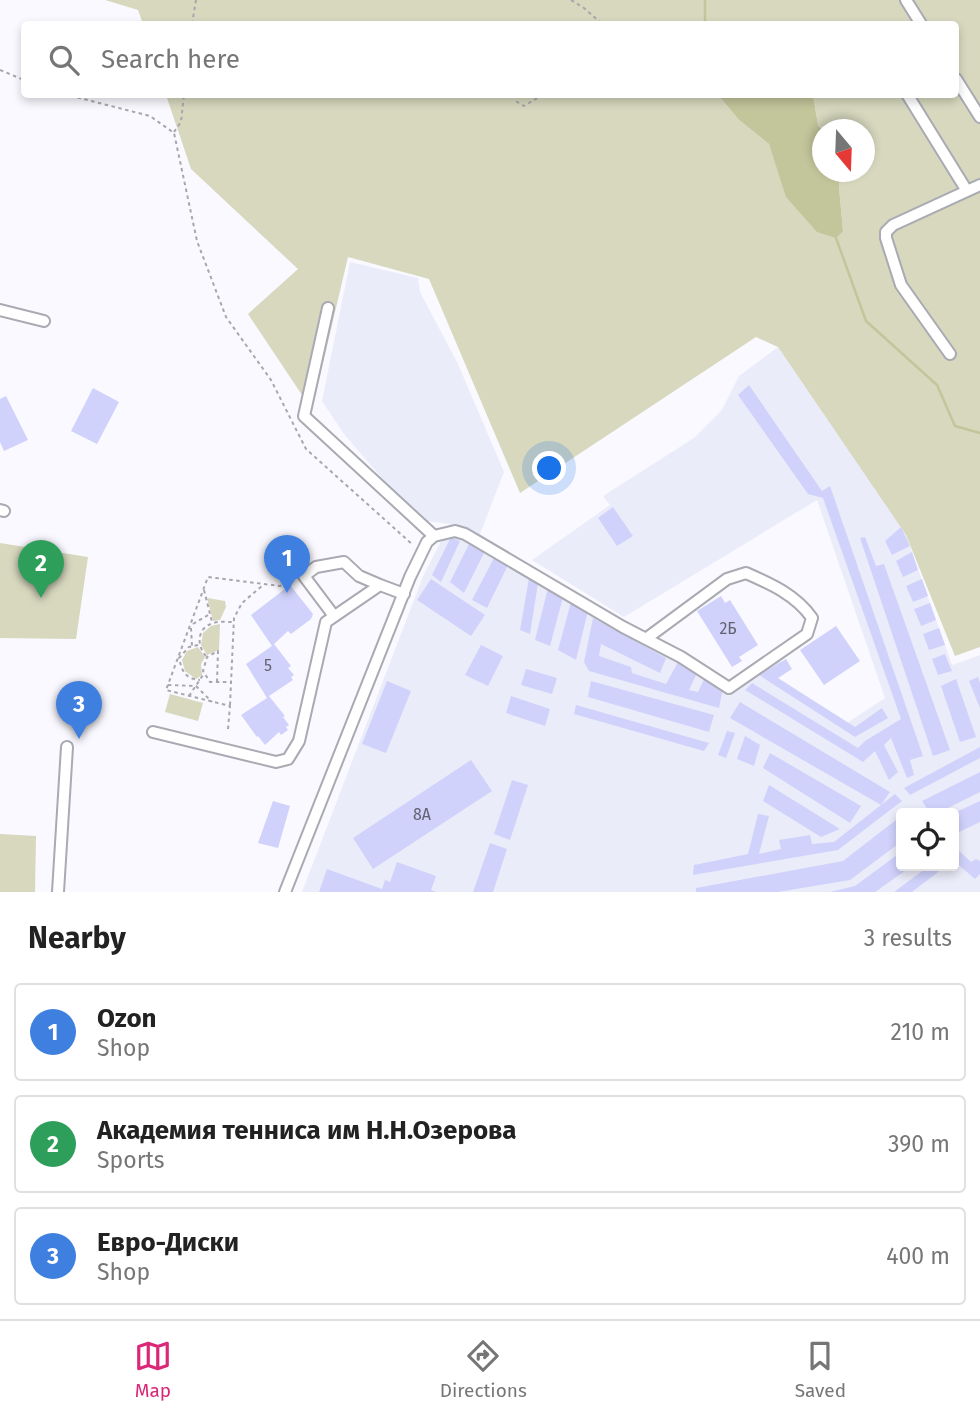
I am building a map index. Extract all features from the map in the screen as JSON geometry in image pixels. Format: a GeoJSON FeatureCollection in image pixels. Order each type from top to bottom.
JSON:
{"type":"FeatureCollection","features":[{"type":"Feature","properties":{"kind":"street"},"geometry":{"type":"LineString","coordinates":[[906,0],[919,21]]}},
{"type":"Feature","properties":{"kind":"street"},"geometry":{"type":"LineString","coordinates":[[959,84],[980,117]]}},
{"type":"Feature","properties":{"kind":"street"},"geometry":{"type":"LineString","coordinates":[[909,98],[967,191]]}},
{"type":"Feature","properties":{"kind":"street"},"geometry":{"type":"LineString","coordinates":[[950,354],[901,285],[886,232],[893,225],[980,185]]}},
{"type":"Feature","properties":{"kind":"street"},"geometry":{"type":"LineString","coordinates":[[328,308],[304,416],[434,536]]}},
{"type":"Feature","properties":{"kind":"street"},"geometry":{"type":"LineString","coordinates":[[0,310],[44,321]]}},
{"type":"Feature","properties":{"kind":"street"},"geometry":{"type":"LineString","coordinates":[[285,892],[421,552],[434,536],[455,531],[465,534],[729,688],[807,634],[811,618],[803,607],[785,592],[746,573],[727,579],[647,638]]}},
{"type":"Feature","properties":{"kind":"street"},"geometry":{"type":"LineString","coordinates":[[334,616],[298,574],[316,567],[344,562],[359,576],[404,594]]}},
{"type":"Feature","properties":{"kind":"street"},"geometry":{"type":"LineString","coordinates":[[153,732],[276,762],[288,759],[299,741],[326,622],[380,584]]}},
{"type":"Feature","properties":{"kind":"street"},"geometry":{"type":"LineString","coordinates":[[58,892],[67,747]]}},
{"type":"Feature","properties":{"kind":"path"},"geometry":{"type":"LineString","coordinates":[[192,21],[196,0]]}},
{"type":"Feature","properties":{"kind":"path"},"geometry":{"type":"LineString","coordinates":[[571,0],[599,21]]}},
{"type":"Feature","properties":{"kind":"path"},"geometry":{"type":"LineString","coordinates":[[0,70],[21,79]]}},
{"type":"Feature","properties":{"kind":"path"},"geometry":{"type":"LineString","coordinates":[[80,98],[150,116],[174,133],[197,240],[226,317],[271,380],[306,449],[421,552]]}},
{"type":"Feature","properties":{"kind":"path"},"geometry":{"type":"LineString","coordinates":[[174,133],[181,122],[184,98]]}},
{"type":"Feature","properties":{"kind":"path"},"geometry":{"type":"LineString","coordinates":[[516,98],[517,102],[524,106],[537,98]]}},
{"type":"Feature","properties":{"kind":"path"},"geometry":{"type":"LineString","coordinates":[[230,706],[166,690],[208,577],[280,586],[298,574]]}},
{"type":"Feature","properties":{"kind":"path"},"geometry":{"type":"LineString","coordinates":[[228,729],[233,622],[242,603],[263,584]]}},
{"type":"Feature","properties":{"kind":"path"},"geometry":{"type":"LineString","coordinates":[[203,589],[212,623]]}},
{"type":"Feature","properties":{"kind":"path"},"geometry":{"type":"LineString","coordinates":[[191,626],[210,614]]}},
{"type":"Feature","properties":{"kind":"path"},"geometry":{"type":"LineString","coordinates":[[207,657],[199,645],[200,634],[212,623],[233,622]]}},
{"type":"Feature","properties":{"kind":"path"},"geometry":{"type":"LineString","coordinates":[[191,626],[192,646]]}},
{"type":"Feature","properties":{"kind":"path"},"geometry":{"type":"LineString","coordinates":[[179,658],[192,646],[199,645]]}},
{"type":"Feature","properties":{"kind":"path"},"geometry":{"type":"LineString","coordinates":[[217,682],[218,651],[207,657],[203,664],[204,674],[210,682],[217,682],[231,682]]}},
{"type":"Feature","properties":{"kind":"path"},"geometry":{"type":"LineString","coordinates":[[179,658],[186,676],[200,680]]}},
{"type":"Feature","properties":{"kind":"path"},"geometry":{"type":"LineString","coordinates":[[189,696],[204,674]]}},
{"type":"Feature","properties":{"kind":"path"},"geometry":{"type":"LineString","coordinates":[[168,685],[196,686],[213,702]]}},
{"type":"Feature","properties":{"kind":"shaded area"},"geometry":{"type":"Polygon","coordinates":[[[105,0],[980,0],[980,647],[955,656],[906,535],[778,347],[756,337],[520,493],[429,279],[348,257],[312,410],[248,314],[298,269],[191,169],[167,98],[721,98],[739,120],[769,144],[778,169],[843,231],[840,182],[875,182],[875,119],[817,119],[814,98],[959,98],[959,21],[142,21],[138,10],[105,0]]]}},
{"type":"Feature","properties":{"kind":"shaded area"},"geometry":{"type":"Polygon","coordinates":[[[721,98],[814,98],[817,119],[812,119],[812,182],[840,182],[843,231],[836,238],[817,232],[786,197],[769,144],[739,120],[721,98]]]}},
{"type":"Feature","properties":{"kind":"shaded area"},"geometry":{"type":"Polygon","coordinates":[[[350,262],[418,278],[420,292],[458,364],[504,472],[480,534],[737,690],[780,661],[785,668],[771,676],[847,723],[885,698],[817,500],[624,617],[532,560],[610,505],[603,496],[694,438],[722,410],[739,376],[778,347],[906,535],[952,665],[980,655],[980,892],[302,892],[424,574],[450,524],[427,521],[410,511],[344,434],[322,401],[350,262]]]}},
{"type":"Feature","properties":{"kind":"shaded area"},"geometry":{"type":"Polygon","coordinates":[[[0,543],[88,557],[76,639],[0,638],[0,543]]]}},
{"type":"Feature","properties":{"kind":"shaded area"},"geometry":{"type":"Polygon","coordinates":[[[207,598],[225,601],[226,607],[220,620],[213,621],[207,598]]]}},
{"type":"Feature","properties":{"kind":"shaded area"},"geometry":{"type":"Polygon","coordinates":[[[220,624],[219,650],[207,655],[201,645],[203,633],[211,626],[220,624]]]}},
{"type":"Feature","properties":{"kind":"shaded area"},"geometry":{"type":"Polygon","coordinates":[[[198,647],[205,657],[201,664],[202,675],[196,679],[185,671],[182,660],[187,651],[198,647]]]}},
{"type":"Feature","properties":{"kind":"shaded area"},"geometry":{"type":"Polygon","coordinates":[[[170,694],[203,703],[198,721],[165,712],[170,694]]]}},
{"type":"Feature","properties":{"kind":"shaded area"},"geometry":{"type":"Polygon","coordinates":[[[0,834],[36,836],[35,892],[0,892],[0,834]]]}},
{"type":"Feature","properties":{"kind":"building"},"geometry":{"type":"Polygon","coordinates":[[[749,385],[822,491],[830,486],[923,756],[910,760],[914,775],[907,778],[891,738],[884,745],[898,772],[889,780],[875,751],[863,762],[745,690],[752,683],[858,748],[901,719],[823,498],[808,494],[738,395],[749,385]]]}},
{"type":"Feature","properties":{"kind":"building"},"geometry":{"type":"Polygon","coordinates":[[[93,388],[119,402],[97,444],[71,431],[93,388]]]}},
{"type":"Feature","properties":{"kind":"building"},"geometry":{"type":"Polygon","coordinates":[[[6,396],[28,440],[4,451],[0,442],[0,399],[6,396]]]}},
{"type":"Feature","properties":{"kind":"building"},"geometry":{"type":"Polygon","coordinates":[[[613,507],[633,536],[617,546],[598,518],[613,507]]]}},
{"type":"Feature","properties":{"kind":"building"},"geometry":{"type":"Polygon","coordinates":[[[901,527],[910,546],[892,555],[885,541],[901,527]]]}},
{"type":"Feature","properties":{"kind":"building"},"geometry":{"type":"Polygon","coordinates":[[[451,537],[460,541],[441,582],[432,575],[451,537]]]}},
{"type":"Feature","properties":{"kind":"building"},"geometry":{"type":"Polygon","coordinates":[[[865,537],[876,566],[884,564],[950,750],[933,756],[860,538],[865,537]]]}},
{"type":"Feature","properties":{"kind":"building"},"geometry":{"type":"Polygon","coordinates":[[[470,542],[485,551],[464,593],[450,582],[470,542]]]}},
{"type":"Feature","properties":{"kind":"building"},"geometry":{"type":"Polygon","coordinates":[[[912,552],[918,570],[903,577],[896,561],[912,552]]]}},
{"type":"Feature","properties":{"kind":"building"},"geometry":{"type":"Polygon","coordinates":[[[495,556],[508,565],[487,608],[472,600],[495,556]]]}},
{"type":"Feature","properties":{"kind":"building"},"geometry":{"type":"Polygon","coordinates":[[[529,578],[538,583],[530,634],[520,630],[529,578]]]}},
{"type":"Feature","properties":{"kind":"building"},"geometry":{"type":"Polygon","coordinates":[[[431,579],[485,615],[471,636],[417,600],[431,579]]]}},
{"type":"Feature","properties":{"kind":"building"},"geometry":{"type":"Polygon","coordinates":[[[922,579],[928,596],[913,602],[906,586],[922,579]]]}},
{"type":"Feature","properties":{"kind":"building"},"geometry":{"type":"Polygon","coordinates":[[[290,585],[313,614],[311,619],[291,634],[288,631],[274,644],[291,666],[288,668],[294,675],[291,677],[293,680],[269,696],[285,716],[283,717],[289,725],[286,727],[288,730],[281,735],[279,732],[265,745],[241,715],[267,698],[246,664],[272,646],[251,615],[290,585]]]}},
{"type":"Feature","properties":{"kind":"building"},"geometry":{"type":"Polygon","coordinates":[[[548,588],[563,597],[550,646],[535,640],[548,588]]]}},
{"type":"Feature","properties":{"kind":"building"},"geometry":{"type":"Polygon","coordinates":[[[721,596],[725,603],[730,600],[758,645],[739,657],[742,661],[732,667],[697,611],[721,596]]]}},
{"type":"Feature","properties":{"kind":"building"},"geometry":{"type":"Polygon","coordinates":[[[571,602],[588,611],[576,660],[558,650],[571,602]]]}},
{"type":"Feature","properties":{"kind":"building"},"geometry":{"type":"Polygon","coordinates":[[[930,603],[936,620],[921,626],[914,609],[930,603]]]}},
{"type":"Feature","properties":{"kind":"building"},"geometry":{"type":"Polygon","coordinates":[[[593,618],[666,658],[660,673],[601,644],[599,656],[631,667],[632,673],[666,684],[678,662],[697,673],[689,690],[698,692],[705,677],[723,688],[719,708],[589,671],[584,662],[593,618]]]}},
{"type":"Feature","properties":{"kind":"building"},"geometry":{"type":"Polygon","coordinates":[[[836,626],[860,661],[824,685],[800,650],[836,626]]]}},
{"type":"Feature","properties":{"kind":"building"},"geometry":{"type":"Polygon","coordinates":[[[939,628],[945,645],[929,650],[923,634],[939,628]]]}},
{"type":"Feature","properties":{"kind":"building"},"geometry":{"type":"Polygon","coordinates":[[[481,645],[503,656],[488,686],[465,675],[481,645]]]}},
{"type":"Feature","properties":{"kind":"building"},"geometry":{"type":"Polygon","coordinates":[[[945,654],[952,671],[938,675],[932,659],[945,654]]]}},
{"type":"Feature","properties":{"kind":"building"},"geometry":{"type":"Polygon","coordinates":[[[786,659],[792,669],[778,678],[855,727],[882,708],[888,718],[855,737],[759,675],[786,659]]]}},
{"type":"Feature","properties":{"kind":"building"},"geometry":{"type":"Polygon","coordinates":[[[526,669],[557,678],[552,694],[521,685],[526,669]]]}},
{"type":"Feature","properties":{"kind":"building"},"geometry":{"type":"Polygon","coordinates":[[[978,677],[980,683],[980,708],[969,681],[978,677]]]}},
{"type":"Feature","properties":{"kind":"building"},"geometry":{"type":"Polygon","coordinates":[[[956,679],[976,737],[960,742],[941,686],[956,679]]]}},
{"type":"Feature","properties":{"kind":"building"},"geometry":{"type":"Polygon","coordinates":[[[387,681],[411,691],[386,753],[362,744],[387,681]]]}},
{"type":"Feature","properties":{"kind":"building"},"geometry":{"type":"Polygon","coordinates":[[[591,681],[714,715],[709,732],[588,697],[591,681]]]}},
{"type":"Feature","properties":{"kind":"building"},"geometry":{"type":"Polygon","coordinates":[[[511,696],[550,709],[545,726],[506,713],[511,696]]]}},
{"type":"Feature","properties":{"kind":"building"},"geometry":{"type":"Polygon","coordinates":[[[740,702],[890,792],[881,805],[730,718],[740,702]]]}},
{"type":"Feature","properties":{"kind":"building"},"geometry":{"type":"Polygon","coordinates":[[[576,705],[709,743],[704,751],[574,714],[576,705]]]}},
{"type":"Feature","properties":{"kind":"building"},"geometry":{"type":"Polygon","coordinates":[[[727,731],[735,733],[726,758],[718,755],[727,731]]]}},
{"type":"Feature","properties":{"kind":"building"},"geometry":{"type":"Polygon","coordinates":[[[745,736],[760,745],[754,766],[737,759],[745,736]]]}},
{"type":"Feature","properties":{"kind":"building"},"geometry":{"type":"Polygon","coordinates":[[[980,747],[980,758],[910,795],[904,788],[980,747]]]}},
{"type":"Feature","properties":{"kind":"building"},"geometry":{"type":"Polygon","coordinates":[[[770,753],[861,806],[850,823],[763,768],[770,753]]]}},
{"type":"Feature","properties":{"kind":"building"},"geometry":{"type":"Polygon","coordinates":[[[471,760],[492,791],[373,869],[353,838],[471,760]]]}},
{"type":"Feature","properties":{"kind":"building"},"geometry":{"type":"Polygon","coordinates":[[[980,772],[980,792],[948,808],[927,808],[922,801],[980,772]]]}},
{"type":"Feature","properties":{"kind":"building"},"geometry":{"type":"Polygon","coordinates":[[[512,780],[528,785],[510,840],[494,834],[512,780]]]}},
{"type":"Feature","properties":{"kind":"building"},"geometry":{"type":"Polygon","coordinates":[[[769,785],[840,829],[821,837],[763,801],[769,785]]]}},
{"type":"Feature","properties":{"kind":"building"},"geometry":{"type":"Polygon","coordinates":[[[895,794],[902,801],[838,850],[693,875],[694,865],[748,854],[758,814],[769,816],[759,854],[781,849],[779,840],[810,835],[812,844],[834,842],[895,794]]]}},
{"type":"Feature","properties":{"kind":"building"},"geometry":{"type":"Polygon","coordinates":[[[273,801],[290,806],[278,848],[258,843],[273,801]]]}},
{"type":"Feature","properties":{"kind":"building"},"geometry":{"type":"Polygon","coordinates":[[[980,801],[980,822],[959,832],[959,811],[980,801]]]}},
{"type":"Feature","properties":{"kind":"building"},"geometry":{"type":"Polygon","coordinates":[[[896,820],[896,846],[850,880],[778,892],[696,892],[696,888],[843,861],[896,820]]]}},
{"type":"Feature","properties":{"kind":"building"},"geometry":{"type":"Polygon","coordinates":[[[490,843],[507,849],[493,892],[473,892],[490,843]]]}},
{"type":"Feature","properties":{"kind":"building"},"geometry":{"type":"Polygon","coordinates":[[[959,851],[971,862],[976,859],[980,861],[980,874],[975,879],[959,865],[959,851]]]}},
{"type":"Feature","properties":{"kind":"building"},"geometry":{"type":"Polygon","coordinates":[[[896,856],[896,871],[905,871],[875,892],[830,892],[855,886],[896,856]]]}},
{"type":"Feature","properties":{"kind":"building"},"geometry":{"type":"Polygon","coordinates":[[[397,862],[436,876],[431,890],[436,892],[319,892],[327,869],[382,889],[385,880],[390,882],[397,862]]]}},
{"type":"Feature","properties":{"kind":"building"},"geometry":{"type":"Polygon","coordinates":[[[922,871],[939,871],[912,892],[894,892],[922,871]]]}},
{"type":"Feature","properties":{"kind":"waterway"},"geometry":{"type":"LineString","coordinates":[[705,0],[705,21]]}},
{"type":"Feature","properties":{"kind":"waterway"},"geometry":{"type":"LineString","coordinates":[[836,238],[866,321],[937,385],[955,426],[980,433]]}},
{"type":"Feature","properties":{"kind":"place","name":"Ozon"},"geometry":{"type":"Point","coordinates":[287,593]}},
{"type":"Feature","properties":{"kind":"place","name":"Академия тенниса им Н.Н.Озерова"},"geometry":{"type":"Point","coordinates":[41,598]}},
{"type":"Feature","properties":{"kind":"place","name":"Евро-Диски"},"geometry":{"type":"Point","coordinates":[79,739]}}]}
